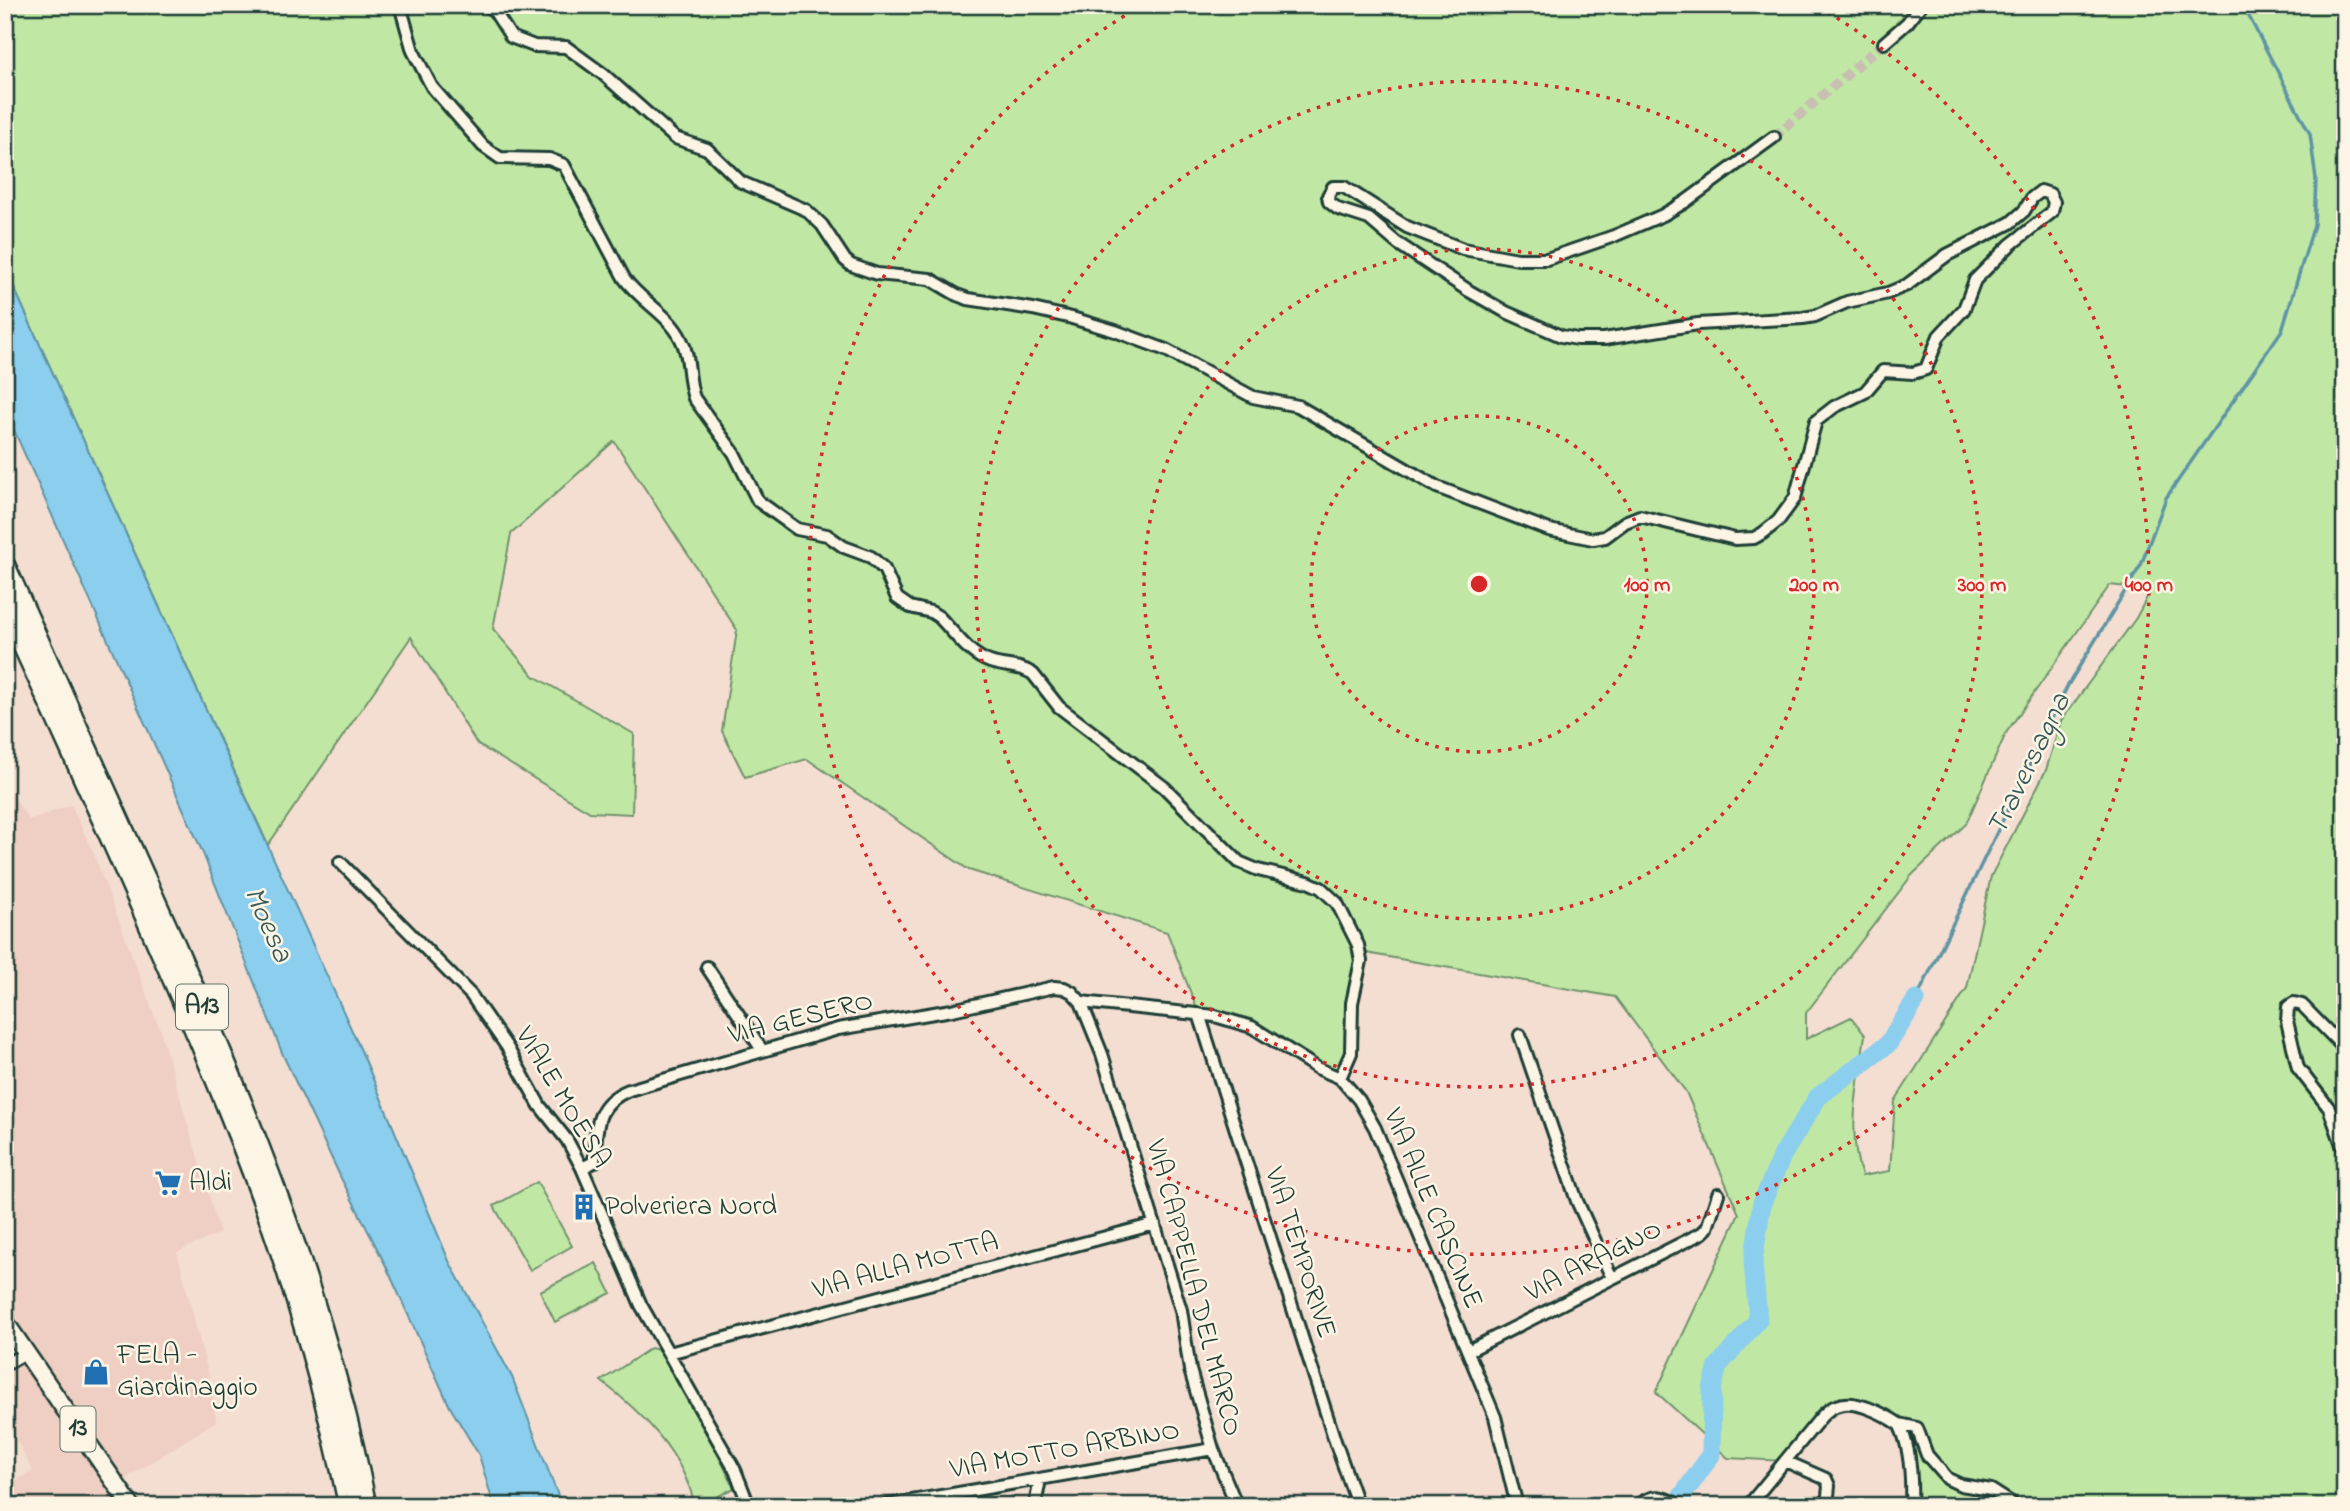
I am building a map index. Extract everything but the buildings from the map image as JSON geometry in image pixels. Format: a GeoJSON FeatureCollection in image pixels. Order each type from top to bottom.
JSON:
{"type":"FeatureCollection","features":[{"type":"Feature","properties":{"kind":"highway","name":"A13"},"geometry":{"type":"LineString","coordinates":[[5,566],[128,836],[252,1127],[311,1295],[344,1411],[366,1506]]}},
{"type":"Feature","properties":{"kind":"highway","name":"A13"},"geometry":{"type":"LineString","coordinates":[[5,607],[182,999],[251,1169],[305,1330],[349,1506]]}},
{"type":"Feature","properties":{"kind":"main road","name":"13"},"geometry":{"type":"LineString","coordinates":[[5,1322],[131,1506]]}},
{"type":"Feature","properties":{"kind":"street"},"geometry":{"type":"LineString","coordinates":[[400,5],[414,51],[432,87],[483,146],[500,158],[549,159],[564,164],[624,278],[635,293],[680,336],[689,360],[694,398],[734,453],[758,501],[797,529],[827,535],[844,547],[878,562],[897,598],[910,607],[931,612],[939,617],[979,657],[1033,674],[1059,707],[1164,787],[1239,862],[1258,870],[1308,882],[1331,896],[1358,945],[1361,961],[1352,1003],[1351,1053],[1340,1078]]}},
{"type":"Feature","properties":{"kind":"street"},"geometry":{"type":"LineString","coordinates":[[488,5],[511,37],[534,46],[566,47],[603,74],[676,138],[707,149],[741,182],[806,210],[822,225],[851,265],[886,276],[930,279],[968,299],[1033,309],[1115,331],[1166,350],[1253,397],[1298,406],[1437,487],[1549,530],[1584,539],[1605,537],[1625,522],[1640,516],[1735,539],[1754,538],[1771,528],[1795,498],[1816,421],[1834,407],[1865,392],[1883,371],[1913,373],[1926,369],[1939,336],[1964,309],[1975,280],[2010,245],[2052,212],[2054,202],[2050,194],[2041,191],[2036,194],[2024,211],[2010,223],[1947,254],[1918,279],[1892,292],[1847,302],[1815,316],[1803,318],[1698,324],[1591,340],[1560,336],[1506,312],[1430,267],[1368,219],[1333,207],[1329,202],[1329,191],[1333,187],[1344,187],[1407,227],[1463,249],[1489,256],[1540,260],[1614,236],[1663,215],[1774,137]]}},
{"type":"Feature","properties":{"kind":"street"},"geometry":{"type":"LineString","coordinates":[[1884,43],[1907,23],[1921,5]]}},
{"type":"Feature","properties":{"kind":"street","name":"VIALE MOESA"},"geometry":{"type":"LineString","coordinates":[[340,862],[471,995],[507,1047],[540,1106],[567,1140],[582,1168],[641,1305],[735,1470],[749,1506]]}},
{"type":"Feature","properties":{"kind":"street"},"geometry":{"type":"LineString","coordinates":[[707,967],[762,1050]]}},
{"type":"Feature","properties":{"kind":"street","name":"VIA GESERO"},"geometry":{"type":"LineString","coordinates":[[582,1168],[594,1162],[600,1118],[605,1104],[614,1096],[838,1029],[951,1010],[1054,987],[1072,992],[1081,1002]]}},
{"type":"Feature","properties":{"kind":"street","name":"VIA ALLE CASCINE"},"geometry":{"type":"LineString","coordinates":[[1081,1002],[1215,1016],[1252,1027],[1317,1068],[1340,1078],[1359,1100],[1376,1128],[1495,1416],[1517,1506]]}},
{"type":"Feature","properties":{"kind":"street","name":"VIA CAPPELLA DEL MARCO"},"geometry":{"type":"LineString","coordinates":[[1081,1002],[1102,1054],[1181,1310],[1190,1370],[1213,1449],[1237,1506]]}},
{"type":"Feature","properties":{"kind":"street"},"geometry":{"type":"LineString","coordinates":[[2345,1049],[2302,1005],[2294,1003],[2288,1007],[2287,1021],[2298,1068],[2329,1108],[2345,1153]]}},
{"type":"Feature","properties":{"kind":"street","name":"VIA TEMPORIVE"},"geometry":{"type":"LineString","coordinates":[[1199,1014],[1336,1444],[1359,1506]]}},
{"type":"Feature","properties":{"kind":"street"},"geometry":{"type":"LineString","coordinates":[[1520,1035],[1577,1201],[1612,1278]]}},
{"type":"Feature","properties":{"kind":"street","name":"VIA ARAGNO"},"geometry":{"type":"LineString","coordinates":[[1468,1351],[1702,1233],[1707,1228],[1718,1194]]}},
{"type":"Feature","properties":{"kind":"street","name":"VIA ALLA MOTTA"},"geometry":{"type":"LineString","coordinates":[[669,1353],[1122,1235],[1155,1224]]}},
{"type":"Feature","properties":{"kind":"street"},"geometry":{"type":"LineString","coordinates":[[5,1365],[27,1352]]}},
{"type":"Feature","properties":{"kind":"street"},"geometry":{"type":"LineString","coordinates":[[1748,1506],[1822,1416],[1835,1406],[1850,1404],[1883,1415],[1899,1424],[1917,1428],[1927,1455],[1948,1479],[1961,1485],[1991,1490],[2016,1506]]}},
{"type":"Feature","properties":{"kind":"street"},"geometry":{"type":"LineString","coordinates":[[1899,1424],[1907,1448],[1912,1487],[1911,1506]]}},
{"type":"Feature","properties":{"kind":"street","name":"VIA MOTTO ARBINO"},"geometry":{"type":"LineString","coordinates":[[883,1506],[1213,1449]]}},
{"type":"Feature","properties":{"kind":"street"},"geometry":{"type":"LineString","coordinates":[[1785,1461],[1826,1479],[1829,1486],[1827,1506]]}},
{"type":"Feature","properties":{"kind":"street"},"geometry":{"type":"LineString","coordinates":[[1035,1506],[1040,1479]]}},
{"type":"Feature","properties":{"kind":"street"},"geometry":{"type":"LineString","coordinates":[[1637,1506],[1645,1499],[1660,1496],[1681,1506]]}},
{"type":"Feature","properties":{"kind":"shaded area"},"geometry":{"type":"Polygon","coordinates":[[[5,784],[29,820],[71,805],[93,852],[160,1030],[220,1233],[177,1252],[211,1385],[216,1421],[117,1484],[131,1506],[5,1506],[5,1487],[33,1471],[5,1420],[5,1366],[19,1359],[5,1317],[5,784]]]}},
{"type":"Feature","properties":{"kind":"green space"},"geometry":{"type":"Polygon","coordinates":[[[5,5],[2345,5],[2345,1506],[1919,1506],[1911,1487],[1907,1448],[1894,1420],[1839,1404],[1785,1461],[1728,1458],[1656,1392],[1739,1214],[1686,1092],[1615,997],[1360,952],[1352,1025],[1340,1078],[1252,1027],[1199,1014],[1167,932],[969,870],[807,759],[745,777],[722,731],[737,630],[614,441],[511,534],[493,629],[534,676],[634,734],[632,814],[590,812],[477,744],[411,637],[268,845],[5,268],[5,5]],[[2110,585],[2006,733],[1966,824],[1912,875],[1806,1013],[1806,1039],[1851,1017],[1865,1035],[1854,1124],[1857,1159],[1862,1176],[1890,1171],[1895,1101],[1967,988],[1991,876],[2046,770],[2061,721],[2136,618],[2151,590],[2110,585]]]}},
{"type":"Feature","properties":{"kind":"green space"},"geometry":{"type":"Polygon","coordinates":[[[537,1182],[572,1246],[530,1270],[494,1206],[537,1182]]]}},
{"type":"Feature","properties":{"kind":"green space"},"geometry":{"type":"Polygon","coordinates":[[[596,1263],[611,1293],[555,1322],[540,1291],[596,1263]]]}},
{"type":"Feature","properties":{"kind":"green space"},"geometry":{"type":"Polygon","coordinates":[[[651,1348],[658,1350],[734,1488],[700,1506],[695,1506],[681,1469],[659,1436],[632,1407],[601,1381],[651,1348]]]}},
{"type":"Feature","properties":{"kind":"water","name":"Moesa"},"geometry":{"type":"Polygon","coordinates":[[[5,268],[363,1055],[449,1261],[512,1377],[562,1506],[494,1506],[479,1455],[450,1407],[386,1266],[283,1055],[202,851],[5,410],[5,268]]]}},
{"type":"Feature","properties":{"kind":"waterway","name":"Traversagna"},"geometry":{"type":"LineString","coordinates":[[1916,1000],[2068,685],[2141,565],[2166,498],[2282,330],[2314,225],[2316,179],[2310,134],[2243,5]]}},
{"type":"Feature","properties":{"kind":"waterway","name":"Traversagna"},"geometry":{"type":"LineString","coordinates":[[1675,1506],[1711,1455],[1712,1389],[1718,1366],[1758,1320],[1753,1262],[1762,1203],[1783,1154],[1818,1097],[1888,1044],[1916,1000]]}},
{"type":"Feature","properties":{"kind":"tunnel"},"geometry":{"type":"LineString","coordinates":[[1774,137],[1884,43]]}},
{"type":"Feature","properties":{"kind":"place","name":"Aldi"},"geometry":{"type":"Point","coordinates":[168,1183]}},
{"type":"Feature","properties":{"kind":"place","name":"Polveriera Nord"},"geometry":{"type":"Point","coordinates":[584,1207]}},
{"type":"Feature","properties":{"kind":"place","name":"FELA - Giardinaggio"},"geometry":{"type":"Point","coordinates":[96,1372]}}]}
